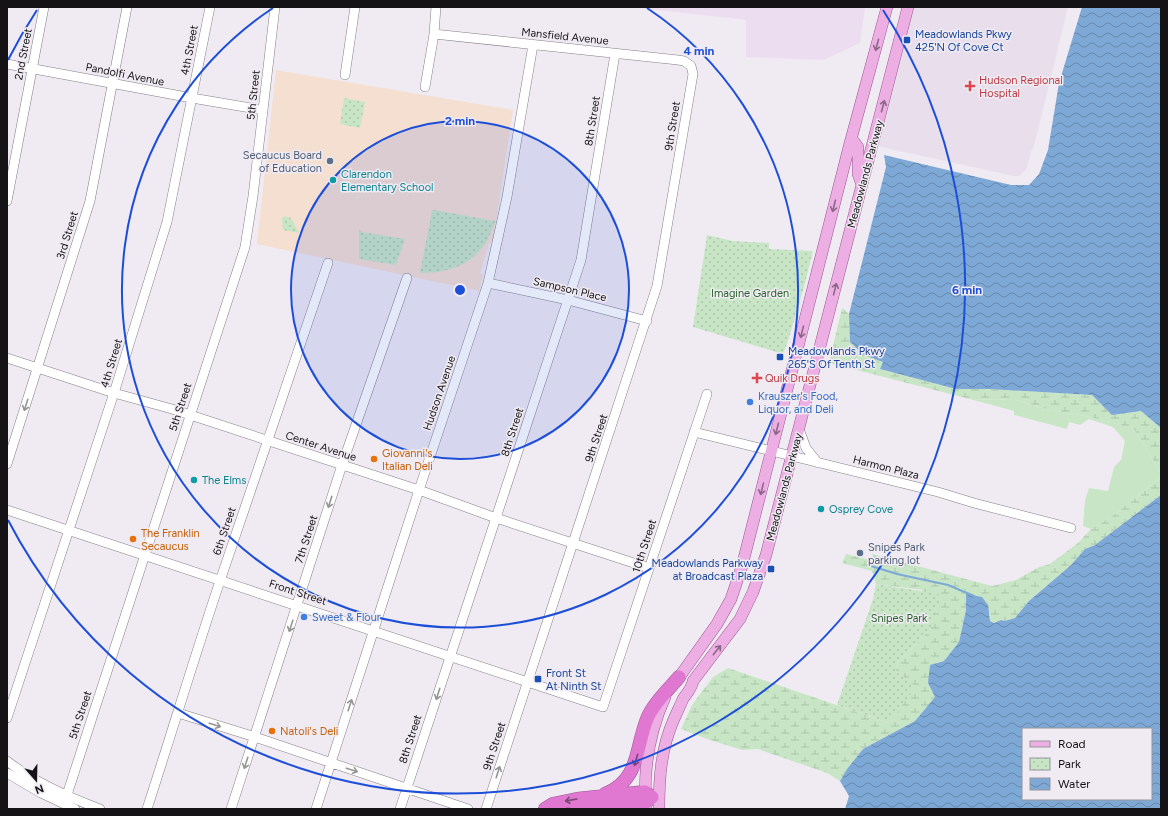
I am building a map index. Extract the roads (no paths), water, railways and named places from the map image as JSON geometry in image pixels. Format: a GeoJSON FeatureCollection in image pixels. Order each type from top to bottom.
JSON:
{"type":"FeatureCollection","features":[{"type":"Feature","properties":{"kind":"highway"},"geometry":{"type":"LineString","coordinates":[[576,809],[600,802],[623,784],[628,778],[634,764],[647,718],[678,677]]}},
{"type":"Feature","properties":{"kind":"highway"},"geometry":{"type":"LineString","coordinates":[[545,809],[554,804],[565,801],[648,802]]}},
{"type":"Feature","properties":{"kind":"highway"},"geometry":{"type":"LineString","coordinates":[[600,802],[623,809]]}},
{"type":"Feature","properties":{"kind":"main road","name":"Meadowlands Parkway"},"geometry":{"type":"LineString","coordinates":[[648,802],[646,767],[648,750],[656,719],[665,697],[717,624],[731,599],[742,566],[887,7]]}},
{"type":"Feature","properties":{"kind":"main road","name":"Meadowlands Parkway"},"geometry":{"type":"LineString","coordinates":[[659,809],[658,790],[660,766],[667,736],[684,698],[692,687],[693,680],[740,619],[753,592],[766,554],[908,7]]}},
{"type":"Feature","properties":{"kind":"main road"},"geometry":{"type":"LineString","coordinates":[[852,139],[858,147],[858,174],[862,185]]}},
{"type":"Feature","properties":{"kind":"main road"},"geometry":{"type":"LineString","coordinates":[[648,802],[653,766],[660,734],[678,696],[687,683],[693,680]]}},
{"type":"Feature","properties":{"kind":"street","name":"2nd Street"},"geometry":{"type":"LineString","coordinates":[[7,201],[44,7]]}},
{"type":"Feature","properties":{"kind":"street","name":"3rd Street"},"geometry":{"type":"LineString","coordinates":[[7,464],[90,202],[127,7]]}},
{"type":"Feature","properties":{"kind":"street","name":"4th Street"},"geometry":{"type":"LineString","coordinates":[[7,718],[114,393],[167,222],[210,7]]}},
{"type":"Feature","properties":{"kind":"street","name":"5th Street"},"geometry":{"type":"LineString","coordinates":[[65,800],[245,247],[264,110],[275,7]]}},
{"type":"Feature","properties":{"kind":"street"},"geometry":{"type":"LineString","coordinates":[[345,74],[355,7]]}},
{"type":"Feature","properties":{"kind":"street"},"geometry":{"type":"LineString","coordinates":[[425,87],[434,34],[436,7]]}},
{"type":"Feature","properties":{"kind":"street","name":"Mansfield Avenue"},"geometry":{"type":"LineString","coordinates":[[434,34],[678,60],[684,61],[691,66]]}},
{"type":"Feature","properties":{"kind":"street","name":"Hudson Avenue"},"geometry":{"type":"LineString","coordinates":[[316,809],[419,490],[488,283],[507,197],[533,45]]}},
{"type":"Feature","properties":{"kind":"street","name":"8th Street"},"geometry":{"type":"LineString","coordinates":[[400,809],[581,260],[616,54]]}},
{"type":"Feature","properties":{"kind":"street","name":"Pandolfi Avenue"},"geometry":{"type":"LineString","coordinates":[[7,64],[264,110]]}},
{"type":"Feature","properties":{"kind":"street","name":"9th Street"},"geometry":{"type":"LineString","coordinates":[[486,809],[647,320],[659,278],[693,74],[691,66]]}},
{"type":"Feature","properties":{"kind":"street","name":"6th Street"},"geometry":{"type":"LineString","coordinates":[[147,809],[267,440],[328,263]]}},
{"type":"Feature","properties":{"kind":"street","name":"7th Street"},"geometry":{"type":"LineString","coordinates":[[231,809],[342,465],[406,278]]}},
{"type":"Feature","properties":{"kind":"street","name":"Sampson Place"},"geometry":{"type":"LineString","coordinates":[[488,283],[568,300],[647,320]]}},
{"type":"Feature","properties":{"kind":"street","name":"Center Avenue"},"geometry":{"type":"LineString","coordinates":[[7,358],[267,440],[419,490],[496,518],[649,568]]}},
{"type":"Feature","properties":{"kind":"street","name":"10th Street"},"geometry":{"type":"LineString","coordinates":[[603,707],[708,394]]}},
{"type":"Feature","properties":{"kind":"street"},"geometry":{"type":"LineString","coordinates":[[799,429],[806,448],[818,463]]}},
{"type":"Feature","properties":{"kind":"street","name":"Harmon Plaza"},"geometry":{"type":"LineString","coordinates":[[694,432],[938,492],[971,503],[1071,528]]}},
{"type":"Feature","properties":{"kind":"street","name":"Front Street"},"geometry":{"type":"LineString","coordinates":[[7,510],[221,579],[603,707]]}},
{"type":"Feature","properties":{"kind":"street"},"geometry":{"type":"LineString","coordinates":[[178,713],[468,809]]}},
{"type":"Feature","properties":{"kind":"street"},"geometry":{"type":"LineString","coordinates":[[7,761],[29,781]]}},
{"type":"Feature","properties":{"kind":"street"},"geometry":{"type":"LineString","coordinates":[[7,773],[29,781],[65,800],[100,809]]}},
{"type":"Feature","properties":{"kind":"street"},"geometry":{"type":"LineString","coordinates":[[65,800],[75,809]]}},
{"type":"Feature","properties":{"kind":"water"},"geometry":{"type":"Polygon","coordinates":[[[1082,7],[1161,7],[1161,428],[1141,411],[1112,415],[1092,395],[989,389],[956,389],[880,369],[883,362],[864,355],[850,342],[849,314],[886,167],[884,155],[1011,185],[1029,185],[1039,174],[1048,150],[1059,83],[1082,7]]]}},
{"type":"Feature","properties":{"kind":"water"},"geometry":{"type":"Polygon","coordinates":[[[1161,495],[1161,809],[845,809],[849,796],[840,781],[847,769],[863,749],[915,721],[935,697],[928,683],[930,665],[944,661],[959,642],[966,610],[966,594],[982,597],[988,605],[990,621],[994,623],[1001,620],[1005,621],[1015,618],[1029,601],[1071,565],[1085,549],[1095,545],[1161,495]]]}},
{"type":"Feature","properties":{"kind":"waterway"},"geometry":{"type":"LineString","coordinates":[[871,566],[897,574],[948,585],[974,596]]}},
{"type":"Feature","properties":{"kind":"place","name":"Meadowlands Pkwy 425'N Of Cove Ct"},"geometry":{"type":"Point","coordinates":[907,40]}},
{"type":"Feature","properties":{"kind":"place","name":"Hudson Regional Hospital"},"geometry":{"type":"Point","coordinates":[970,86]}},
{"type":"Feature","properties":{"kind":"place","name":"Secaucus Board of Education"},"geometry":{"type":"Point","coordinates":[330,161]}},
{"type":"Feature","properties":{"kind":"place","name":"Clarendon Elementary School"},"geometry":{"type":"Point","coordinates":[333,180]}},
{"type":"Feature","properties":{"kind":"place","name":"Meadowlands Pkwy 265'S Of Tenth St"},"geometry":{"type":"Point","coordinates":[780,357]}},
{"type":"Feature","properties":{"kind":"place","name":"Quik Drugs"},"geometry":{"type":"Point","coordinates":[757,378]}},
{"type":"Feature","properties":{"kind":"place","name":"Krauszer's Food, Liquor, and Deli"},"geometry":{"type":"Point","coordinates":[750,402]}},
{"type":"Feature","properties":{"kind":"place","name":"Giovanni's Italian Deli"},"geometry":{"type":"Point","coordinates":[374,459]}},
{"type":"Feature","properties":{"kind":"place","name":"The Elms"},"geometry":{"type":"Point","coordinates":[194,480]}},
{"type":"Feature","properties":{"kind":"place","name":"Osprey Cove"},"geometry":{"type":"Point","coordinates":[821,509]}},
{"type":"Feature","properties":{"kind":"place","name":"The Franklin Secaucus"},"geometry":{"type":"Point","coordinates":[133,539]}},
{"type":"Feature","properties":{"kind":"place","name":"Snipes Park parking lot"},"geometry":{"type":"Point","coordinates":[860,553]}},
{"type":"Feature","properties":{"kind":"place","name":"Meadowlands Parkway at Broadcast Plaza"},"geometry":{"type":"Point","coordinates":[771,569]}},
{"type":"Feature","properties":{"kind":"place","name":"Sweet & Flour"},"geometry":{"type":"Point","coordinates":[304,617]}},
{"type":"Feature","properties":{"kind":"place","name":"Front St At Ninth St"},"geometry":{"type":"Point","coordinates":[538,679]}},
{"type":"Feature","properties":{"kind":"place","name":"Natoli's Deli"},"geometry":{"type":"Point","coordinates":[272,731]}},
{"type":"Feature","properties":{"kind":"park label","name":"Imagine Garden"},"geometry":{"type":"Point","coordinates":[750,293]}},
{"type":"Feature","properties":{"kind":"park label","name":"Snipes Park"},"geometry":{"type":"Point","coordinates":[899,618]}}]}
